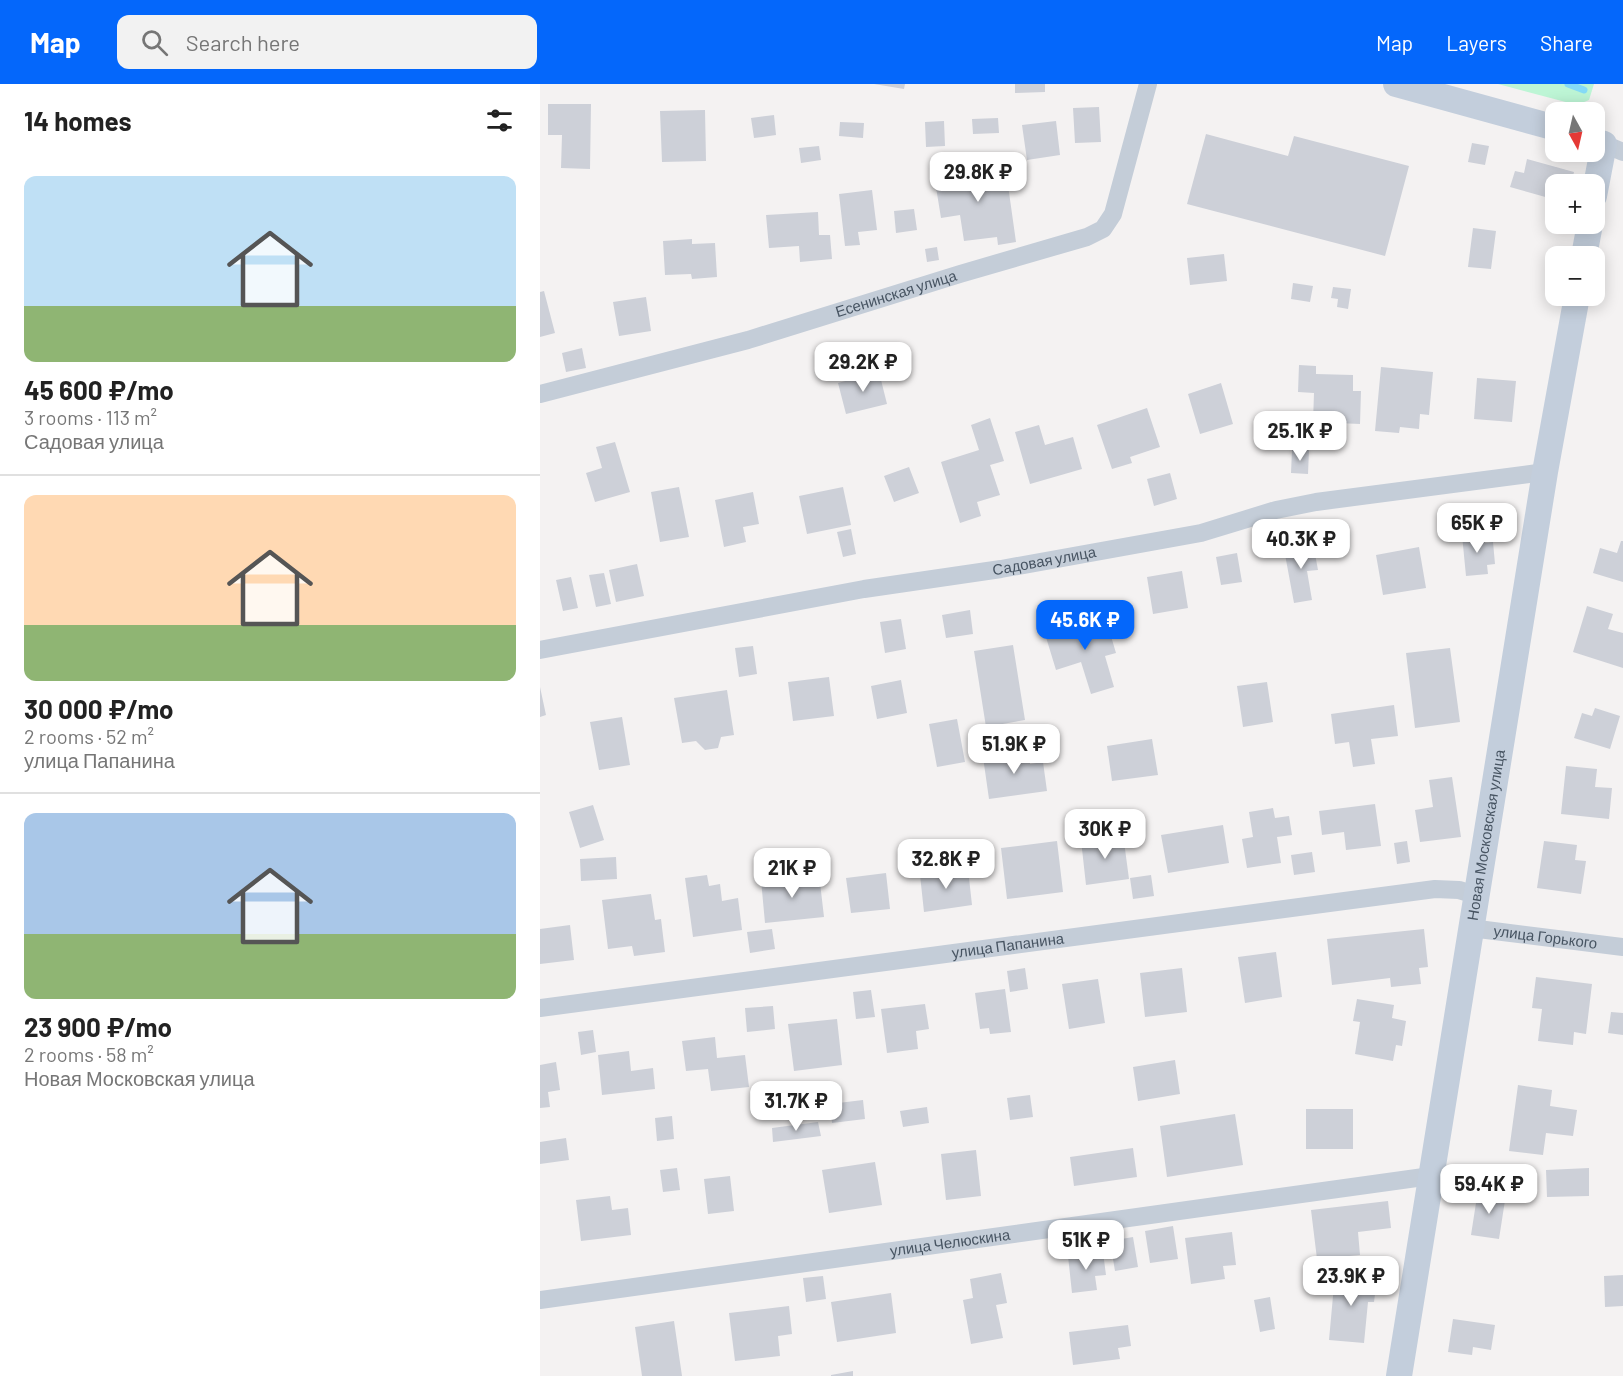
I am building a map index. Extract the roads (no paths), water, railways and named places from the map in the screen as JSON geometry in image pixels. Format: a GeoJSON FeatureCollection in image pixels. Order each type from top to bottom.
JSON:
{"type":"FeatureCollection","features":[{"type":"Feature","properties":{"kind":"street","name":"Есенинская улица"},"geometry":{"type":"LineString","coordinates":[[540,394],[748,340],[1087,237],[1102,229],[1113,214],[1148,84]]}},
{"type":"Feature","properties":{"kind":"street"},"geometry":{"type":"LineString","coordinates":[[1396,84],[1545,125]]}},
{"type":"Feature","properties":{"kind":"street"},"geometry":{"type":"LineString","coordinates":[[1600,174],[1607,146]]}},
{"type":"Feature","properties":{"kind":"street","name":"Новая Московская улица"},"geometry":{"type":"LineString","coordinates":[[1399,1376],[1545,472],[1575,306]]}},
{"type":"Feature","properties":{"kind":"street","name":"Садовая улица"},"geometry":{"type":"LineString","coordinates":[[540,650],[864,589],[1001,569],[1201,534],[1276,510],[1316,502],[1545,472]]}},
{"type":"Feature","properties":{"kind":"street","name":"улица Папанина"},"geometry":{"type":"LineString","coordinates":[[540,1008],[1435,889],[1458,890],[1476,895]]}},
{"type":"Feature","properties":{"kind":"street","name":"улица Горького"},"geometry":{"type":"LineString","coordinates":[[1470,928],[1623,947]]}},
{"type":"Feature","properties":{"kind":"street","name":"улица Челюскина"},"geometry":{"type":"LineString","coordinates":[[540,1300],[1431,1176]]}},
{"type":"Feature","properties":{"kind":"waterway"},"geometry":{"type":"LineString","coordinates":[[1568,84],[1584,90]]}}]}
